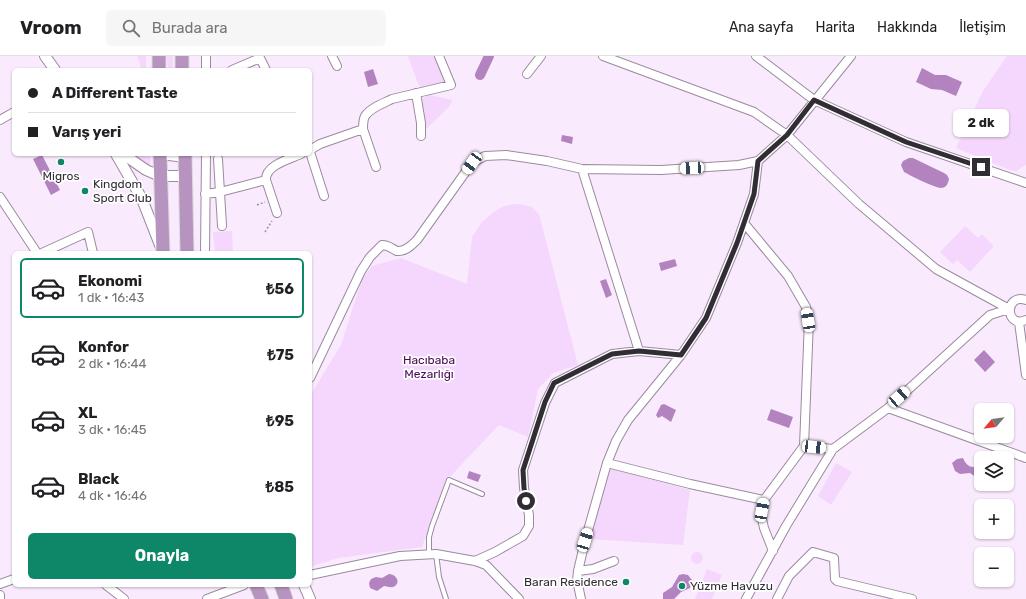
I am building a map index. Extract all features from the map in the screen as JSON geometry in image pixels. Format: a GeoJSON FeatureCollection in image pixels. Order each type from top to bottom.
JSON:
{"type":"FeatureCollection","features":[{"type":"Feature","properties":{"kind":"highway"},"geometry":{"type":"LineString","coordinates":[[159,56],[159,68]]}},
{"type":"Feature","properties":{"kind":"highway"},"geometry":{"type":"LineString","coordinates":[[182,56],[182,68]]}},
{"type":"Feature","properties":{"kind":"highway"},"geometry":{"type":"LineString","coordinates":[[160,156],[163,251]]}},
{"type":"Feature","properties":{"kind":"highway"},"geometry":{"type":"LineString","coordinates":[[185,156],[187,251]]}},
{"type":"Feature","properties":{"kind":"highway"},"geometry":{"type":"LineString","coordinates":[[257,587],[262,599]]}},
{"type":"Feature","properties":{"kind":"highway"},"geometry":{"type":"LineString","coordinates":[[282,587],[286,599]]}},
{"type":"Feature","properties":{"kind":"street"},"geometry":{"type":"LineString","coordinates":[[45,56],[54,68]]}},
{"type":"Feature","properties":{"kind":"street"},"geometry":{"type":"LineString","coordinates":[[206,56],[206,68]]}},
{"type":"Feature","properties":{"kind":"street"},"geometry":{"type":"LineString","coordinates":[[332,56],[337,66]]}},
{"type":"Feature","properties":{"kind":"street"},"geometry":{"type":"LineString","coordinates":[[376,167],[363,129],[365,117],[370,111],[392,99],[451,86],[439,56]]}},
{"type":"Feature","properties":{"kind":"street"},"geometry":{"type":"LineString","coordinates":[[527,74],[541,56]]}},
{"type":"Feature","properties":{"kind":"street"},"geometry":{"type":"LineString","coordinates":[[603,56],[754,112],[787,135],[859,204],[936,269],[1009,309]]}},
{"type":"Feature","properties":{"kind":"street"},"geometry":{"type":"LineString","coordinates":[[756,56],[814,100],[906,142],[1026,182]]}},
{"type":"Feature","properties":{"kind":"street"},"geometry":{"type":"LineString","coordinates":[[312,374],[361,271],[370,257],[382,245],[391,247],[397,251],[409,248],[417,240],[472,163],[485,156],[506,155],[547,161],[582,169],[661,170],[739,165],[758,161],[787,135],[851,56]]}},
{"type":"Feature","properties":{"kind":"street"},"geometry":{"type":"LineString","coordinates":[[236,68],[261,57],[265,68]]}},
{"type":"Feature","properties":{"kind":"street"},"geometry":{"type":"LineString","coordinates":[[416,93],[422,123],[420,136]]}},
{"type":"Feature","properties":{"kind":"street"},"geometry":{"type":"LineString","coordinates":[[0,120],[12,113]]}},
{"type":"Feature","properties":{"kind":"street"},"geometry":{"type":"LineString","coordinates":[[312,150],[320,144],[363,129]]}},
{"type":"Feature","properties":{"kind":"street"},"geometry":{"type":"LineString","coordinates":[[117,156],[142,199],[162,251]]}},
{"type":"Feature","properties":{"kind":"street"},"geometry":{"type":"LineString","coordinates":[[126,156],[146,170],[160,176],[185,176]]}},
{"type":"Feature","properties":{"kind":"street"},"geometry":{"type":"LineString","coordinates":[[205,251],[206,156]]}},
{"type":"Feature","properties":{"kind":"street"},"geometry":{"type":"LineString","coordinates":[[312,156],[324,196]]}},
{"type":"Feature","properties":{"kind":"street"},"geometry":{"type":"LineString","coordinates":[[277,212],[265,177],[268,171],[283,158]]}},
{"type":"Feature","properties":{"kind":"street"},"geometry":{"type":"LineString","coordinates":[[218,159],[222,226]]}},
{"type":"Feature","properties":{"kind":"street"},"geometry":{"type":"LineString","coordinates":[[581,599],[577,580],[578,571],[585,540],[607,463],[616,441],[628,420],[681,355],[706,318],[737,243],[754,194],[758,161]]}},
{"type":"Feature","properties":{"kind":"street"},"geometry":{"type":"LineString","coordinates":[[582,169],[639,351]]}},
{"type":"Feature","properties":{"kind":"street"},"geometry":{"type":"LineString","coordinates":[[205,194],[220,192],[266,180]]}},
{"type":"Feature","properties":{"kind":"street"},"geometry":{"type":"LineString","coordinates":[[0,197],[36,251]]}},
{"type":"Feature","properties":{"kind":"street"},"geometry":{"type":"LineString","coordinates":[[744,223],[788,276],[806,307],[808,320],[804,446],[764,500],[762,519],[773,551]]}},
{"type":"Feature","properties":{"kind":"street"},"geometry":{"type":"LineString","coordinates":[[46,251],[88,232],[93,251]]}},
{"type":"Feature","properties":{"kind":"street"},"geometry":{"type":"LineString","coordinates":[[1026,300],[1015,300],[1009,309],[1013,319],[1023,321],[1026,376]]}},
{"type":"Feature","properties":{"kind":"street"},"geometry":{"type":"LineString","coordinates":[[746,599],[786,526],[833,449],[888,408],[990,315],[1009,309]]}},
{"type":"Feature","properties":{"kind":"street"},"geometry":{"type":"LineString","coordinates":[[475,561],[495,552],[523,536],[529,526],[523,470],[545,402],[554,383],[612,354],[639,351],[681,355]]}},
{"type":"Feature","properties":{"kind":"street"},"geometry":{"type":"LineString","coordinates":[[888,408],[1026,458]]}},
{"type":"Feature","properties":{"kind":"street"},"geometry":{"type":"LineString","coordinates":[[804,446],[833,449]]}},
{"type":"Feature","properties":{"kind":"street"},"geometry":{"type":"LineString","coordinates":[[607,463],[690,484],[764,500]]}},
{"type":"Feature","properties":{"kind":"street"},"geometry":{"type":"LineString","coordinates":[[777,599],[788,576],[814,552],[834,558],[835,579],[837,581],[912,599]]}},
{"type":"Feature","properties":{"kind":"street"},"geometry":{"type":"LineString","coordinates":[[312,576],[400,556],[432,554],[475,561],[486,565],[519,599]]}},
{"type":"Feature","properties":{"kind":"street"},"geometry":{"type":"LineString","coordinates":[[578,571],[614,561]]}},
{"type":"Feature","properties":{"kind":"street"},"geometry":{"type":"LineString","coordinates":[[0,584],[12,580]]}},
{"type":"Feature","properties":{"kind":"street"},"geometry":{"type":"LineString","coordinates":[[109,587],[124,599]]}},
{"type":"Feature","properties":{"kind":"street"},"geometry":{"type":"LineString","coordinates":[[207,599],[237,587]]}},
{"type":"Feature","properties":{"kind":"street"},"geometry":{"type":"LineString","coordinates":[[305,587],[310,599]]}},
{"type":"Feature","properties":{"kind":"lane"},"geometry":{"type":"LineString","coordinates":[[446,599],[432,554],[429,537],[432,526],[449,480],[482,494]]}},
{"type":"Feature","properties":{"kind":"path"},"geometry":{"type":"LineString","coordinates":[[265,232],[277,212]]}},
{"type":"Feature","properties":{"kind":"green space"},"geometry":{"type":"Polygon","coordinates":[[[137,56],[146,56],[146,68],[141,68],[137,56]]]}},
{"type":"Feature","properties":{"kind":"green space"},"geometry":{"type":"Polygon","coordinates":[[[167,56],[173,56],[173,68],[168,68],[167,56]]]}},
{"type":"Feature","properties":{"kind":"green space"},"geometry":{"type":"Polygon","coordinates":[[[408,56],[435,56],[446,83],[421,89],[408,56]]]}},
{"type":"Feature","properties":{"kind":"green space"},"geometry":{"type":"Polygon","coordinates":[[[1007,56],[1026,56],[1026,165],[1016,171],[1010,170],[956,148],[983,91],[1007,56]]]}},
{"type":"Feature","properties":{"kind":"green space"},"geometry":{"type":"Polygon","coordinates":[[[429,95],[453,100],[448,108],[423,132],[420,100],[429,95]]]}},
{"type":"Feature","properties":{"kind":"green space"},"geometry":{"type":"Polygon","coordinates":[[[135,156],[148,156],[151,158],[150,166],[135,156]]]}},
{"type":"Feature","properties":{"kind":"green space","name":"Hacıbaba Mezarlığı"},"geometry":{"type":"Polygon","coordinates":[[[519,204],[532,207],[539,214],[578,365],[553,373],[538,389],[528,437],[499,425],[445,482],[422,547],[338,558],[312,566],[312,393],[341,345],[362,279],[372,266],[401,258],[467,284],[472,237],[482,222],[498,209],[508,205],[519,204]]]}},
{"type":"Feature","properties":{"kind":"green space"},"geometry":{"type":"Polygon","coordinates":[[[965,226],[978,238],[982,234],[994,246],[970,272],[957,260],[953,264],[940,252],[965,226]]]}},
{"type":"Feature","properties":{"kind":"green space"},"geometry":{"type":"Polygon","coordinates":[[[232,231],[233,251],[215,251],[213,232],[232,231]]]}},
{"type":"Feature","properties":{"kind":"green space"},"geometry":{"type":"Polygon","coordinates":[[[836,463],[852,472],[831,505],[818,496],[836,463]]]}},
{"type":"Feature","properties":{"kind":"green space"},"geometry":{"type":"Polygon","coordinates":[[[610,468],[690,490],[683,545],[590,539],[610,468]]]}},
{"type":"Feature","properties":{"kind":"green space"},"geometry":{"type":"Polygon","coordinates":[[[697,552],[701,554],[703,558],[701,562],[697,564],[693,562],[691,558],[693,554],[697,552]]]}},
{"type":"Feature","properties":{"kind":"green space"},"geometry":{"type":"Polygon","coordinates":[[[707,569],[722,575],[712,599],[695,599],[707,569]]]}},
{"type":"Feature","properties":{"kind":"shaded area"},"geometry":{"type":"Polygon","coordinates":[[[922,68],[935,75],[946,75],[962,82],[956,96],[942,90],[931,89],[916,82],[922,68]]]}},
{"type":"Feature","properties":{"kind":"shaded area"},"geometry":{"type":"Polygon","coordinates":[[[373,69],[378,84],[368,87],[364,72],[373,69]]]}},
{"type":"Feature","properties":{"kind":"shaded area"},"geometry":{"type":"Polygon","coordinates":[[[562,135],[573,137],[572,144],[561,141],[562,135]]]}},
{"type":"Feature","properties":{"kind":"shaded area"},"geometry":{"type":"Polygon","coordinates":[[[43,156],[60,190],[51,195],[33,159],[43,156]]]}},
{"type":"Feature","properties":{"kind":"shaded area"},"geometry":{"type":"Polygon","coordinates":[[[913,158],[944,173],[949,179],[948,183],[941,188],[923,182],[904,172],[901,165],[903,161],[913,158]]]}},
{"type":"Feature","properties":{"kind":"shaded area"},"geometry":{"type":"Polygon","coordinates":[[[675,259],[677,266],[661,271],[659,263],[675,259]]]}},
{"type":"Feature","properties":{"kind":"shaded area"},"geometry":{"type":"Polygon","coordinates":[[[606,279],[612,295],[606,298],[600,281],[606,279]]]}},
{"type":"Feature","properties":{"kind":"shaded area"},"geometry":{"type":"Polygon","coordinates":[[[984,350],[995,362],[985,372],[974,360],[984,350]]]}},
{"type":"Feature","properties":{"kind":"shaded area"},"geometry":{"type":"Polygon","coordinates":[[[664,404],[676,410],[671,422],[662,416],[658,418],[656,415],[661,405],[664,404]]]}},
{"type":"Feature","properties":{"kind":"shaded area"},"geometry":{"type":"Polygon","coordinates":[[[771,409],[793,417],[789,428],[767,420],[771,409]]]}},
{"type":"Feature","properties":{"kind":"shaded area"},"geometry":{"type":"Polygon","coordinates":[[[963,458],[968,465],[974,467],[974,476],[970,473],[960,474],[955,471],[952,463],[957,459],[963,458]]]}},
{"type":"Feature","properties":{"kind":"shaded area"},"geometry":{"type":"Polygon","coordinates":[[[469,471],[481,475],[478,482],[467,478],[469,471]]]}},
{"type":"Feature","properties":{"kind":"shaded area"},"geometry":{"type":"Polygon","coordinates":[[[389,574],[396,577],[398,581],[396,585],[392,587],[384,586],[377,591],[370,588],[369,583],[371,579],[376,577],[382,578],[389,574]]]}},
{"type":"Feature","properties":{"kind":"shaded area","name":"Yüzme Havuzu"},"geometry":{"type":"Polygon","coordinates":[[[679,575],[688,575],[692,580],[690,588],[681,592],[674,599],[663,599],[663,593],[672,587],[679,575]]]}},
{"type":"Feature","properties":{"kind":"waterway"},"geometry":{"type":"LineString","coordinates":[[480,75],[489,56]]}},
{"type":"Feature","properties":{"kind":"place","name":"Migros"},"geometry":{"type":"Point","coordinates":[61,162]}},
{"type":"Feature","properties":{"kind":"place","name":"Kingdom Sport Club"},"geometry":{"type":"Point","coordinates":[85,191]}},
{"type":"Feature","properties":{"kind":"place","name":"Baran Residence"},"geometry":{"type":"Point","coordinates":[626,582]}},
{"type":"Feature","properties":{"kind":"place","name":"Yüzme Havuzu"},"geometry":{"type":"Point","coordinates":[682,586]}},
{"type":"Feature","properties":{"kind":"route"},"geometry":{"type":"LineString","coordinates":[[526,501],[523,470],[545,402],[554,383],[612,354],[639,351],[681,355],[706,318],[737,243],[754,194],[758,161],[787,135],[814,100],[906,142],[981,167]]}}]}
